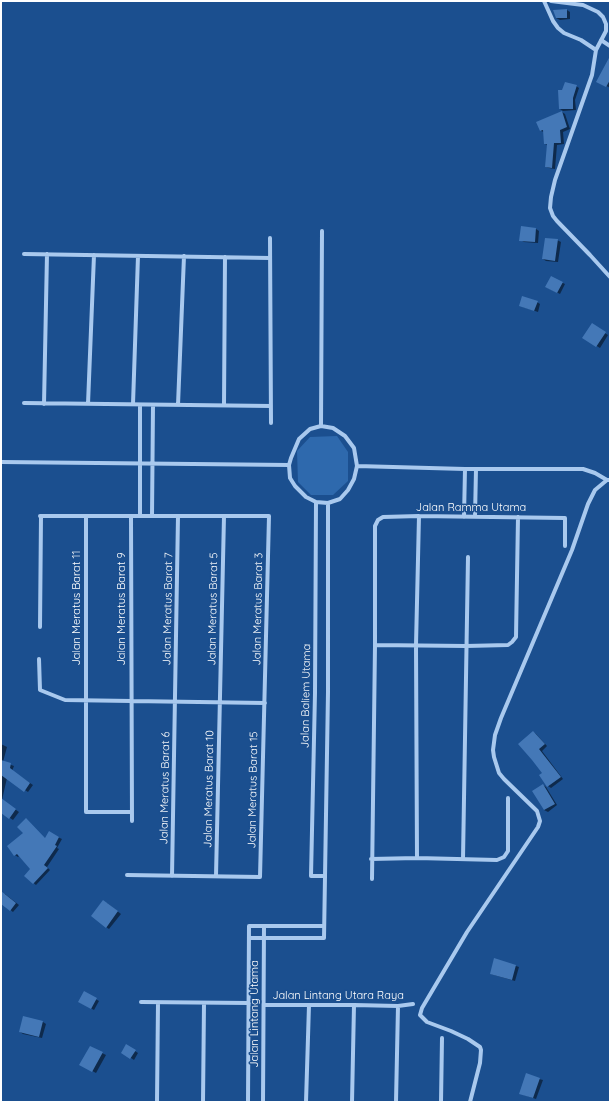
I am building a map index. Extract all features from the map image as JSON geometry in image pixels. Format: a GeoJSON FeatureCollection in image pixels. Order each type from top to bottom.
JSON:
{"type":"FeatureCollection","features":[{"type":"Feature","properties":{"kind":"street"},"geometry":{"type":"LineString","coordinates":[[544,1],[553,21],[564,33],[581,40],[596,50]]}},
{"type":"Feature","properties":{"kind":"street"},"geometry":{"type":"LineString","coordinates":[[551,1],[583,5],[598,12],[603,17],[606,24],[606,31],[596,50],[592,75],[555,180],[550,208],[557,221],[610,277]]}},
{"type":"Feature","properties":{"kind":"street"},"geometry":{"type":"LineString","coordinates":[[601,40],[610,46]]}},
{"type":"Feature","properties":{"kind":"street"},"geometry":{"type":"LineString","coordinates":[[322,231],[322,426]]}},
{"type":"Feature","properties":{"kind":"street"},"geometry":{"type":"LineString","coordinates":[[270,238],[271,423]]}},
{"type":"Feature","properties":{"kind":"street"},"geometry":{"type":"LineString","coordinates":[[24,254],[270,258]]}},
{"type":"Feature","properties":{"kind":"street"},"geometry":{"type":"LineString","coordinates":[[44,404],[47,254]]}},
{"type":"Feature","properties":{"kind":"street"},"geometry":{"type":"LineString","coordinates":[[88,404],[94,255]]}},
{"type":"Feature","properties":{"kind":"street"},"geometry":{"type":"LineString","coordinates":[[132,404],[138,256]]}},
{"type":"Feature","properties":{"kind":"street"},"geometry":{"type":"LineString","coordinates":[[178,405],[184,256]]}},
{"type":"Feature","properties":{"kind":"street"},"geometry":{"type":"LineString","coordinates":[[224,405],[225,257]]}},
{"type":"Feature","properties":{"kind":"street"},"geometry":{"type":"LineString","coordinates":[[24,403],[271,406]]}},
{"type":"Feature","properties":{"kind":"street"},"geometry":{"type":"LineString","coordinates":[[140,405],[140,516]]}},
{"type":"Feature","properties":{"kind":"street"},"geometry":{"type":"LineString","coordinates":[[152,516],[153,405]]}},
{"type":"Feature","properties":{"kind":"street"},"geometry":{"type":"LineString","coordinates":[[322,426],[333,428],[345,436],[354,448],[357,466],[354,479],[348,490],[340,499],[328,503],[316,502],[306,497],[295,486],[290,478],[289,465],[290,458],[298,439],[310,429],[322,426]]}},
{"type":"Feature","properties":{"kind":"street"},"geometry":{"type":"LineString","coordinates":[[1,462],[289,465]]}},
{"type":"Feature","properties":{"kind":"street"},"geometry":{"type":"LineString","coordinates":[[357,466],[465,469],[583,469],[609,480],[595,490],[588,504],[572,550],[495,735],[493,750],[499,773],[537,811],[540,820],[538,827],[467,932],[422,1008],[420,1015],[427,1022],[468,1039],[480,1047],[480,1063],[470,1102]]}},
{"type":"Feature","properties":{"kind":"street"},"geometry":{"type":"LineString","coordinates":[[464,517],[465,469]]}},
{"type":"Feature","properties":{"kind":"street"},"geometry":{"type":"LineString","coordinates":[[476,469],[476,517]]}},
{"type":"Feature","properties":{"kind":"street","name":"Jalan Baliem Utama"},"geometry":{"type":"LineString","coordinates":[[316,502],[315,701],[311,876],[325,876]]}},
{"type":"Feature","properties":{"kind":"street","name":"Jalan Baliem Utama"},"geometry":{"type":"LineString","coordinates":[[264,938],[324,938],[328,692],[328,503]]}},
{"type":"Feature","properties":{"kind":"street"},"geometry":{"type":"LineString","coordinates":[[40,627],[41,516],[224,516]]}},
{"type":"Feature","properties":{"kind":"street","name":"Jalan Meratus Barat 11"},"geometry":{"type":"LineString","coordinates":[[86,516],[86,812],[132,812]]}},
{"type":"Feature","properties":{"kind":"street","name":"Jalan Meratus Barat 9"},"geometry":{"type":"LineString","coordinates":[[131,516],[132,821]]}},
{"type":"Feature","properties":{"kind":"street","name":"Jalan Meratus Barat 7"},"geometry":{"type":"LineString","coordinates":[[175,702],[178,516]]}},
{"type":"Feature","properties":{"kind":"street","name":"Jalan Meratus Barat 3"},"geometry":{"type":"LineString","coordinates":[[224,516],[269,516],[265,703]]}},
{"type":"Feature","properties":{"kind":"street","name":"Jalan Meratus Barat 5"},"geometry":{"type":"LineString","coordinates":[[220,703],[224,516]]}},
{"type":"Feature","properties":{"kind":"street"},"geometry":{"type":"LineString","coordinates":[[417,858],[416,645],[419,516]]}},
{"type":"Feature","properties":{"kind":"street","name":"Jalan Ramma Utama"},"geometry":{"type":"LineString","coordinates":[[375,645],[375,526],[378,520],[383,517],[565,518],[564,546]]}},
{"type":"Feature","properties":{"kind":"street"},"geometry":{"type":"LineString","coordinates":[[372,879],[371,859],[375,645],[466,646],[508,645],[512,642],[516,637],[518,517]]}},
{"type":"Feature","properties":{"kind":"street"},"geometry":{"type":"LineString","coordinates":[[463,859],[468,557]]}},
{"type":"Feature","properties":{"kind":"street"},"geometry":{"type":"LineString","coordinates":[[39,659],[40,690],[65,700],[265,703]]}},
{"type":"Feature","properties":{"kind":"street","name":"Jalan Meratus Barat 6"},"geometry":{"type":"LineString","coordinates":[[172,876],[175,702]]}},
{"type":"Feature","properties":{"kind":"street","name":"Jalan Meratus Barat 10"},"geometry":{"type":"LineString","coordinates":[[216,876],[220,703]]}},
{"type":"Feature","properties":{"kind":"street","name":"Jalan Meratus Barat 15"},"geometry":{"type":"LineString","coordinates":[[216,876],[260,877],[265,703]]}},
{"type":"Feature","properties":{"kind":"street"},"geometry":{"type":"LineString","coordinates":[[371,859],[417,858],[497,860],[504,857],[508,851],[508,798]]}},
{"type":"Feature","properties":{"kind":"street"},"geometry":{"type":"LineString","coordinates":[[128,875],[216,876]]}},
{"type":"Feature","properties":{"kind":"street","name":"Jalan Lintang Utama"},"geometry":{"type":"LineString","coordinates":[[248,1102],[249,926],[264,926],[263,1102]]}},
{"type":"Feature","properties":{"kind":"street"},"geometry":{"type":"LineString","coordinates":[[264,926],[324,926]]}},
{"type":"Feature","properties":{"kind":"street"},"geometry":{"type":"LineString","coordinates":[[249,938],[264,938]]}},
{"type":"Feature","properties":{"kind":"street"},"geometry":{"type":"LineString","coordinates":[[141,1002],[249,1003]]}},
{"type":"Feature","properties":{"kind":"street"},"geometry":{"type":"LineString","coordinates":[[157,1102],[158,1003]]}},
{"type":"Feature","properties":{"kind":"street"},"geometry":{"type":"LineString","coordinates":[[203,1102],[204,1003]]}},
{"type":"Feature","properties":{"kind":"street","name":"Jalan Lintang Utara Raya"},"geometry":{"type":"LineString","coordinates":[[264,1005],[398,1006],[412,1004]]}},
{"type":"Feature","properties":{"kind":"street"},"geometry":{"type":"LineString","coordinates":[[306,1102],[309,1005]]}},
{"type":"Feature","properties":{"kind":"street"},"geometry":{"type":"LineString","coordinates":[[352,1102],[354,1005]]}},
{"type":"Feature","properties":{"kind":"street"},"geometry":{"type":"LineString","coordinates":[[396,1102],[398,1006]]}},
{"type":"Feature","properties":{"kind":"street"},"geometry":{"type":"LineString","coordinates":[[441,1102],[442,1038]]}},
{"type":"Feature","properties":{"kind":"shaded area"},"geometry":{"type":"Polygon","coordinates":[[[337,436],[348,452],[348,481],[333,495],[311,495],[298,482],[297,451],[310,437],[337,436]]]}},
{"type":"Feature","properties":{"kind":"building"},"geometry":{"type":"Polygon","coordinates":[[[567,9],[567,18],[556,18],[553,10],[567,9]]]}},
{"type":"Feature","properties":{"kind":"building"},"geometry":{"type":"Polygon","coordinates":[[[610,56],[610,80],[606,87],[596,82],[610,56]]]}},
{"type":"Feature","properties":{"kind":"building"},"geometry":{"type":"Polygon","coordinates":[[[565,82],[577,85],[573,98],[573,109],[559,109],[558,90],[562,90],[565,82]]]}},
{"type":"Feature","properties":{"kind":"building"},"geometry":{"type":"Polygon","coordinates":[[[562,111],[567,127],[560,130],[561,143],[554,143],[552,168],[545,167],[547,144],[544,144],[543,130],[540,131],[536,122],[562,111]]]}},
{"type":"Feature","properties":{"kind":"building"},"geometry":{"type":"Polygon","coordinates":[[[521,226],[536,228],[535,242],[519,241],[521,226]]]}},
{"type":"Feature","properties":{"kind":"building"},"geometry":{"type":"Polygon","coordinates":[[[545,238],[558,239],[555,261],[542,259],[545,238]]]}},
{"type":"Feature","properties":{"kind":"building"},"geometry":{"type":"Polygon","coordinates":[[[551,276],[563,282],[557,293],[545,287],[551,276]]]}},
{"type":"Feature","properties":{"kind":"building"},"geometry":{"type":"Polygon","coordinates":[[[522,296],[538,301],[534,311],[519,306],[522,296]]]}},
{"type":"Feature","properties":{"kind":"building"},"geometry":{"type":"Polygon","coordinates":[[[592,323],[606,332],[596,347],[582,338],[592,323]]]}},
{"type":"Feature","properties":{"kind":"building"},"geometry":{"type":"Polygon","coordinates":[[[533,731],[545,744],[539,749],[561,777],[547,787],[539,775],[542,773],[518,744],[533,731]]]}},
{"type":"Feature","properties":{"kind":"building"},"geometry":{"type":"Polygon","coordinates":[[[1,760],[11,763],[10,768],[30,783],[24,792],[1,775],[1,760]]]}},
{"type":"Feature","properties":{"kind":"building"},"geometry":{"type":"Polygon","coordinates":[[[543,784],[555,804],[544,810],[532,791],[543,784]]]}},
{"type":"Feature","properties":{"kind":"building"},"geometry":{"type":"Polygon","coordinates":[[[1,798],[16,809],[9,819],[1,813],[1,798]]]}},
{"type":"Feature","properties":{"kind":"building"},"geometry":{"type":"Polygon","coordinates":[[[26,818],[45,838],[49,831],[59,837],[55,845],[57,846],[44,865],[48,868],[33,884],[24,876],[30,869],[17,854],[14,856],[7,846],[23,833],[17,827],[26,818]]]}},
{"type":"Feature","properties":{"kind":"building"},"geometry":{"type":"Polygon","coordinates":[[[1,891],[16,903],[10,911],[1,904],[1,891]]]}},
{"type":"Feature","properties":{"kind":"building"},"geometry":{"type":"Polygon","coordinates":[[[103,900],[118,911],[106,928],[91,916],[103,900]]]}},
{"type":"Feature","properties":{"kind":"building"},"geometry":{"type":"Polygon","coordinates":[[[494,958],[516,965],[512,980],[490,974],[494,958]]]}},
{"type":"Feature","properties":{"kind":"building"},"geometry":{"type":"Polygon","coordinates":[[[84,991],[97,998],[91,1009],[78,1002],[84,991]]]}},
{"type":"Feature","properties":{"kind":"building"},"geometry":{"type":"Polygon","coordinates":[[[23,1016],[43,1021],[39,1037],[19,1032],[23,1016]]]}},
{"type":"Feature","properties":{"kind":"building"},"geometry":{"type":"Polygon","coordinates":[[[126,1044],[136,1050],[130,1059],[121,1053],[126,1044]]]}},
{"type":"Feature","properties":{"kind":"building"},"geometry":{"type":"Polygon","coordinates":[[[90,1046],[103,1052],[92,1072],[79,1065],[90,1046]]]}},
{"type":"Feature","properties":{"kind":"building"},"geometry":{"type":"Polygon","coordinates":[[[526,1073],[540,1078],[533,1098],[519,1094],[526,1073]]]}}]}
